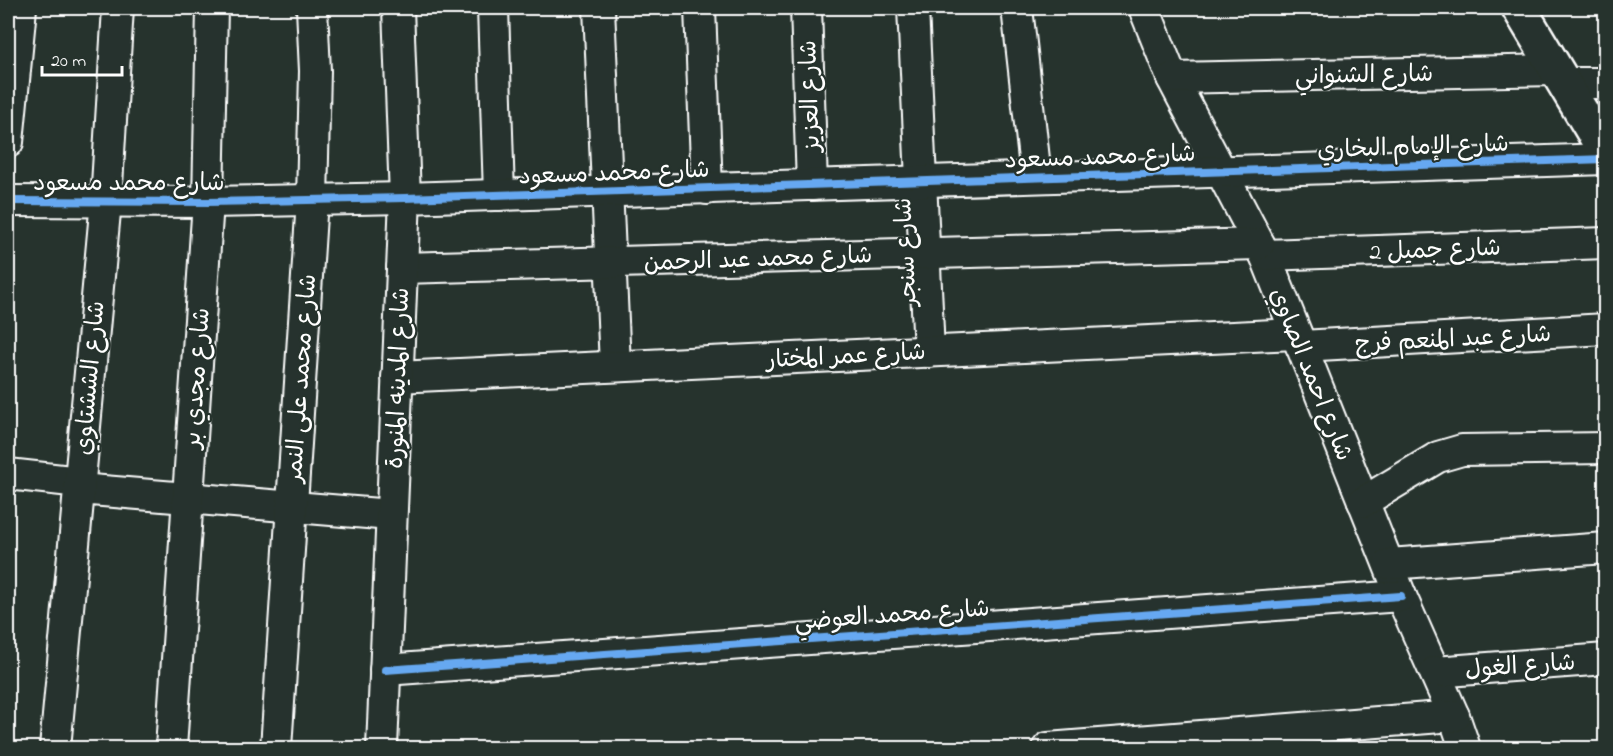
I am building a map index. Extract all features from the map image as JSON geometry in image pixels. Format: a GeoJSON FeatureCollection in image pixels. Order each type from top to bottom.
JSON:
{"type":"FeatureCollection","features":[{"type":"Feature","properties":{"kind":"street"},"geometry":{"type":"LineString","coordinates":[[8,142],[21,8]]}},
{"type":"Feature","properties":{"kind":"street","name":"شارع الششتاوي"},"geometry":{"type":"LineString","coordinates":[[55,748],[106,201],[118,8]]}},
{"type":"Feature","properties":{"kind":"street","name":"شارع مجدي بر"},"geometry":{"type":"LineString","coordinates":[[171,748],[208,202],[212,8]]}},
{"type":"Feature","properties":{"kind":"street","name":"شارع محمد على النمر"},"geometry":{"type":"LineString","coordinates":[[276,748],[312,200],[315,71],[312,8]]}},
{"type":"Feature","properties":{"kind":"street","name":"شارع المدينه المنورة"},"geometry":{"type":"LineString","coordinates":[[382,748],[405,198],[398,8]]}},
{"type":"Feature","properties":{"kind":"street"},"geometry":{"type":"LineString","coordinates":[[493,8],[499,195]]}},
{"type":"Feature","properties":{"kind":"street"},"geometry":{"type":"LineString","coordinates":[[598,8],[615,366]]}},
{"type":"Feature","properties":{"kind":"street"},"geometry":{"type":"LineString","coordinates":[[700,8],[707,189]]}},
{"type":"Feature","properties":{"kind":"street","name":"شارع العزيز"},"geometry":{"type":"LineString","coordinates":[[806,8],[812,185]]}},
{"type":"Feature","properties":{"kind":"street","name":"شارع سنجر"},"geometry":{"type":"LineString","coordinates":[[913,8],[929,351]]}},
{"type":"Feature","properties":{"kind":"street"},"geometry":{"type":"LineString","coordinates":[[1017,8],[1036,177]]}},
{"type":"Feature","properties":{"kind":"street","name":"شارع احمد الصاوي"},"geometry":{"type":"LineString","coordinates":[[1144,8],[1172,78],[1262,250],[1401,596],[1454,716],[1464,748]]}},
{"type":"Feature","properties":{"kind":"street"},"geometry":{"type":"LineString","coordinates":[[1519,8],[1605,153]]}},
{"type":"Feature","properties":{"kind":"street","name":"شارع الشنواني"},"geometry":{"type":"LineString","coordinates":[[1172,78],[1560,76],[1605,83]]}},
{"type":"Feature","properties":{"kind":"street","name":"شارع الإمام البخاري"},"geometry":{"type":"LineString","coordinates":[[1222,172],[1605,159]]}},
{"type":"Feature","properties":{"kind":"street","name":"شارع محمد مسعود"},"geometry":{"type":"LineString","coordinates":[[8,201],[208,202],[405,198],[1222,172]]}},
{"type":"Feature","properties":{"kind":"street","name":"شارع جميل 2"},"geometry":{"type":"LineString","coordinates":[[1262,250],[1605,243]]}},
{"type":"Feature","properties":{"kind":"street","name":"شارع محمد عبد الرحمن"},"geometry":{"type":"LineString","coordinates":[[402,268],[925,253],[1262,250]]}},
{"type":"Feature","properties":{"kind":"street","name":"شارع عبد المنعم فرج"},"geometry":{"type":"LineString","coordinates":[[1298,340],[1605,329]]}},
{"type":"Feature","properties":{"kind":"street","name":"شارع عمر المختار"},"geometry":{"type":"LineString","coordinates":[[397,377],[929,351],[1298,340]]}},
{"type":"Feature","properties":{"kind":"street"},"geometry":{"type":"LineString","coordinates":[[1363,502],[1438,457],[1462,450],[1605,448]]}},
{"type":"Feature","properties":{"kind":"street"},"geometry":{"type":"LineString","coordinates":[[8,474],[188,498],[392,514]]}},
{"type":"Feature","properties":{"kind":"street"},"geometry":{"type":"LineString","coordinates":[[1389,564],[1605,548]]}},
{"type":"Feature","properties":{"kind":"street","name":"شارع محمد العوضي"},"geometry":{"type":"LineString","coordinates":[[385,670],[1401,596]]}},
{"type":"Feature","properties":{"kind":"street","name":"شارع الغول"},"geometry":{"type":"LineString","coordinates":[[1435,672],[1605,659]]}},
{"type":"Feature","properties":{"kind":"street"},"geometry":{"type":"LineString","coordinates":[[1048,748],[1454,716]]}},
{"type":"Feature","properties":{"kind":"cycle path"},"geometry":{"type":"LineString","coordinates":[[8,201],[208,202],[405,198],[1606,159]]}},
{"type":"Feature","properties":{"kind":"cycle path"},"geometry":{"type":"LineString","coordinates":[[385,670],[1401,596]]}}]}
